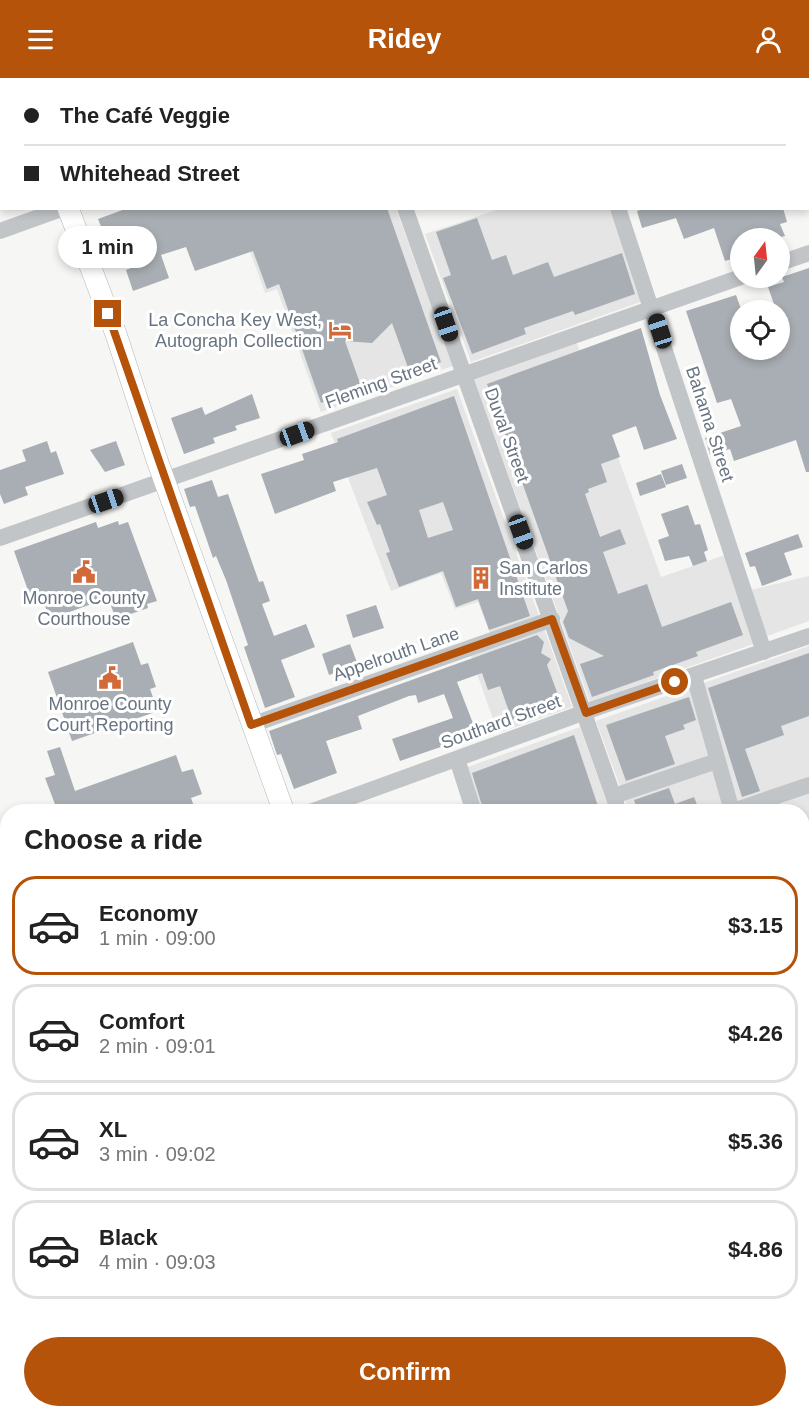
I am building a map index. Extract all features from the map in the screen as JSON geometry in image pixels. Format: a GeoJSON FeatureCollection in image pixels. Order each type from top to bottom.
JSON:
{"type":"FeatureCollection","features":[{"type":"Feature","properties":{"kind":"main road"},"geometry":{"type":"LineString","coordinates":[[67,210],[116,334],[165,481],[281,804]]}},
{"type":"Feature","properties":{"kind":"street"},"geometry":{"type":"LineString","coordinates":[[0,231],[60,210]]}},
{"type":"Feature","properties":{"kind":"street","name":"Duval Street"},"geometry":{"type":"LineString","coordinates":[[406,210],[586,713],[616,804]]}},
{"type":"Feature","properties":{"kind":"street","name":"Bahama Street"},"geometry":{"type":"LineString","coordinates":[[619,210],[764,652]]}},
{"type":"Feature","properties":{"kind":"street"},"geometry":{"type":"LineString","coordinates":[[790,260],[809,253]]}},
{"type":"Feature","properties":{"kind":"street","name":"Fleming Street"},"geometry":{"type":"LineString","coordinates":[[0,538],[730,281]]}},
{"type":"Feature","properties":{"kind":"street","name":"Appelrouth Lane"},"geometry":{"type":"LineString","coordinates":[[251,725],[552,619]]}},
{"type":"Feature","properties":{"kind":"street","name":"Southard Street"},"geometry":{"type":"LineString","coordinates":[[332,804],[809,636]]}},
{"type":"Feature","properties":{"kind":"street"},"geometry":{"type":"LineString","coordinates":[[693,676],[729,804]]}},
{"type":"Feature","properties":{"kind":"street"},"geometry":{"type":"LineString","coordinates":[[457,759],[471,804]]}},
{"type":"Feature","properties":{"kind":"street"},"geometry":{"type":"LineString","coordinates":[[616,804],[717,761]]}},
{"type":"Feature","properties":{"kind":"street"},"geometry":{"type":"LineString","coordinates":[[752,804],[809,785]]}},
{"type":"Feature","properties":{"kind":"shaded area"},"geometry":{"type":"Polygon","coordinates":[[[235,210],[396,210],[453,366],[321,412],[277,289],[265,293],[235,210]]]}},
{"type":"Feature","properties":{"kind":"shaded area"},"geometry":{"type":"Polygon","coordinates":[[[496,210],[614,210],[646,300],[471,362],[425,234],[496,210]]]}},
{"type":"Feature","properties":{"kind":"shaded area"},"geometry":{"type":"Polygon","coordinates":[[[577,343],[661,577],[725,555],[756,643],[590,702],[474,379],[577,343]]]}},
{"type":"Feature","properties":{"kind":"shaded area"},"geometry":{"type":"Polygon","coordinates":[[[457,389],[540,619],[490,633],[478,602],[455,609],[441,573],[391,591],[331,433],[457,389]]]}},
{"type":"Feature","properties":{"kind":"shaded area"},"geometry":{"type":"Polygon","coordinates":[[[809,576],[809,621],[767,636],[750,590],[809,576]]]}},
{"type":"Feature","properties":{"kind":"shaded area"},"geometry":{"type":"Polygon","coordinates":[[[544,628],[572,707],[498,733],[470,654],[544,628]]]}},
{"type":"Feature","properties":{"kind":"shaded area"},"geometry":{"type":"Polygon","coordinates":[[[809,646],[809,804],[626,804],[596,721],[809,646]]]}},
{"type":"Feature","properties":{"kind":"shaded area"},"geometry":{"type":"Polygon","coordinates":[[[580,727],[608,804],[474,804],[462,769],[580,727]]]}},
{"type":"Feature","properties":{"kind":"building"},"geometry":{"type":"Polygon","coordinates":[[[123,210],[388,210],[441,362],[410,373],[392,323],[372,343],[345,341],[361,386],[321,403],[279,284],[267,289],[253,251],[195,271],[186,247],[161,255],[169,278],[133,291],[126,270],[131,268],[116,230],[104,234],[98,219],[123,210]]]}},
{"type":"Feature","properties":{"kind":"building"},"geometry":{"type":"Polygon","coordinates":[[[640,210],[784,210],[787,222],[780,224],[782,228],[730,228],[730,259],[725,261],[714,228],[684,239],[676,218],[642,228],[637,211],[640,210]]]}},
{"type":"Feature","properties":{"kind":"building"},"geometry":{"type":"Polygon","coordinates":[[[477,218],[492,260],[506,255],[513,275],[548,262],[554,277],[622,253],[635,294],[575,315],[573,311],[524,328],[526,334],[472,354],[443,278],[451,275],[436,232],[477,218]]]}},
{"type":"Feature","properties":{"kind":"building"},"geometry":{"type":"Polygon","coordinates":[[[809,268],[809,472],[806,472],[796,440],[734,461],[730,449],[710,455],[705,438],[741,426],[731,399],[717,403],[686,311],[736,295],[738,300],[730,300],[730,360],[790,360],[790,300],[773,300],[768,288],[790,288],[790,274],[809,268]]]}},
{"type":"Feature","properties":{"kind":"building"},"geometry":{"type":"Polygon","coordinates":[[[641,328],[660,395],[677,439],[644,450],[636,426],[612,435],[620,457],[601,464],[607,482],[588,489],[589,492],[585,494],[600,537],[620,529],[626,544],[603,552],[618,594],[647,584],[662,627],[731,602],[743,635],[696,652],[698,656],[653,672],[654,675],[592,697],[580,664],[604,656],[569,638],[563,622],[568,611],[487,384],[641,328]]]}},
{"type":"Feature","properties":{"kind":"building"},"geometry":{"type":"Polygon","coordinates":[[[252,394],[260,418],[235,426],[237,430],[213,438],[215,443],[184,454],[171,418],[202,407],[205,415],[252,394]]]}},
{"type":"Feature","properties":{"kind":"building"},"geometry":{"type":"Polygon","coordinates":[[[454,396],[530,616],[489,630],[478,599],[456,607],[443,571],[399,587],[386,553],[390,552],[380,524],[377,525],[367,502],[387,495],[377,468],[333,482],[336,491],[275,514],[261,474],[304,460],[302,454],[338,442],[337,439],[454,396]],[[443,502],[419,510],[428,538],[453,530],[443,502]]]}},
{"type":"Feature","properties":{"kind":"building"},"geometry":{"type":"Polygon","coordinates":[[[47,441],[51,453],[56,451],[64,474],[25,487],[28,495],[4,504],[0,494],[0,470],[26,461],[22,450],[47,441]]]}},
{"type":"Feature","properties":{"kind":"building"},"geometry":{"type":"Polygon","coordinates":[[[116,441],[125,465],[105,472],[90,450],[116,441]]]}},
{"type":"Feature","properties":{"kind":"building"},"geometry":{"type":"Polygon","coordinates":[[[682,464],[687,478],[666,485],[661,471],[682,464]]]}},
{"type":"Feature","properties":{"kind":"building"},"geometry":{"type":"Polygon","coordinates":[[[661,474],[666,487],[640,496],[636,483],[661,474]]]}},
{"type":"Feature","properties":{"kind":"building"},"geometry":{"type":"Polygon","coordinates":[[[212,480],[218,497],[228,494],[259,582],[263,581],[270,601],[262,604],[274,636],[306,624],[315,647],[281,660],[295,697],[265,708],[244,647],[248,645],[226,580],[216,556],[213,558],[195,506],[190,507],[184,489],[212,480]]]}},
{"type":"Feature","properties":{"kind":"building"},"geometry":{"type":"Polygon","coordinates":[[[688,505],[695,525],[700,524],[708,550],[704,552],[707,561],[693,566],[689,556],[665,561],[658,540],[669,536],[661,514],[688,505]]]}},
{"type":"Feature","properties":{"kind":"building","name":"Monroe County Courthouse"},"geometry":{"type":"Polygon","coordinates":[[[118,521],[119,525],[128,522],[157,601],[147,604],[148,608],[116,619],[108,598],[50,619],[40,593],[30,596],[14,551],[96,522],[98,528],[118,521]]]}},
{"type":"Feature","properties":{"kind":"building"},"geometry":{"type":"Polygon","coordinates":[[[798,534],[803,547],[784,553],[792,575],[762,586],[755,566],[750,567],[745,553],[798,534]]]}},
{"type":"Feature","properties":{"kind":"building"},"geometry":{"type":"Polygon","coordinates":[[[376,605],[384,628],[353,638],[346,615],[376,605]]]}},
{"type":"Feature","properties":{"kind":"building"},"geometry":{"type":"Polygon","coordinates":[[[537,635],[544,642],[541,653],[551,659],[547,665],[561,703],[512,720],[500,686],[488,690],[482,673],[457,682],[476,731],[457,738],[458,741],[400,761],[392,739],[453,718],[444,694],[418,703],[416,695],[409,696],[358,716],[362,729],[326,741],[337,773],[294,789],[281,754],[277,755],[269,731],[537,635]]]}},
{"type":"Feature","properties":{"kind":"building"},"geometry":{"type":"Polygon","coordinates":[[[133,642],[141,665],[148,663],[156,687],[150,689],[158,711],[72,741],[48,672],[133,642]]]}},
{"type":"Feature","properties":{"kind":"building"},"geometry":{"type":"Polygon","coordinates":[[[350,644],[358,665],[329,675],[322,654],[350,644]]]}},
{"type":"Feature","properties":{"kind":"building"},"geometry":{"type":"Polygon","coordinates":[[[809,653],[809,716],[781,726],[784,735],[745,749],[760,791],[742,797],[708,688],[809,653]]]}},
{"type":"Feature","properties":{"kind":"building"},"geometry":{"type":"Polygon","coordinates":[[[689,697],[696,720],[683,725],[685,729],[665,736],[675,764],[626,781],[606,725],[689,697]]]}},
{"type":"Feature","properties":{"kind":"building"},"geometry":{"type":"Polygon","coordinates":[[[574,735],[597,804],[482,804],[472,773],[574,735]]]}},
{"type":"Feature","properties":{"kind":"building"},"geometry":{"type":"Polygon","coordinates":[[[60,747],[75,791],[176,755],[182,772],[193,769],[202,794],[191,798],[193,804],[55,804],[45,778],[55,775],[47,751],[60,747]]]}},
{"type":"Feature","properties":{"kind":"building"},"geometry":{"type":"Polygon","coordinates":[[[669,788],[675,804],[635,804],[634,800],[669,788]]]}},
{"type":"Feature","properties":{"kind":"building"},"geometry":{"type":"Polygon","coordinates":[[[694,797],[697,804],[675,804],[694,797]]]}},
{"type":"Feature","properties":{"kind":"place","name":"La Concha Key West, Autograph Collection"},"geometry":{"type":"Point","coordinates":[340,330]}},
{"type":"Feature","properties":{"kind":"place","name":"Monroe County Courthouse"},"geometry":{"type":"Point","coordinates":[84,572]}},
{"type":"Feature","properties":{"kind":"place","name":"San Carlos Institute"},"geometry":{"type":"Point","coordinates":[481,578]}},
{"type":"Feature","properties":{"kind":"place","name":"Monroe County Court Reporting"},"geometry":{"type":"Point","coordinates":[110,678]}},
{"type":"Feature","properties":{"kind":"route"},"geometry":{"type":"LineString","coordinates":[[108,314],[251,725],[552,619],[586,713],[675,682]]}}]}
